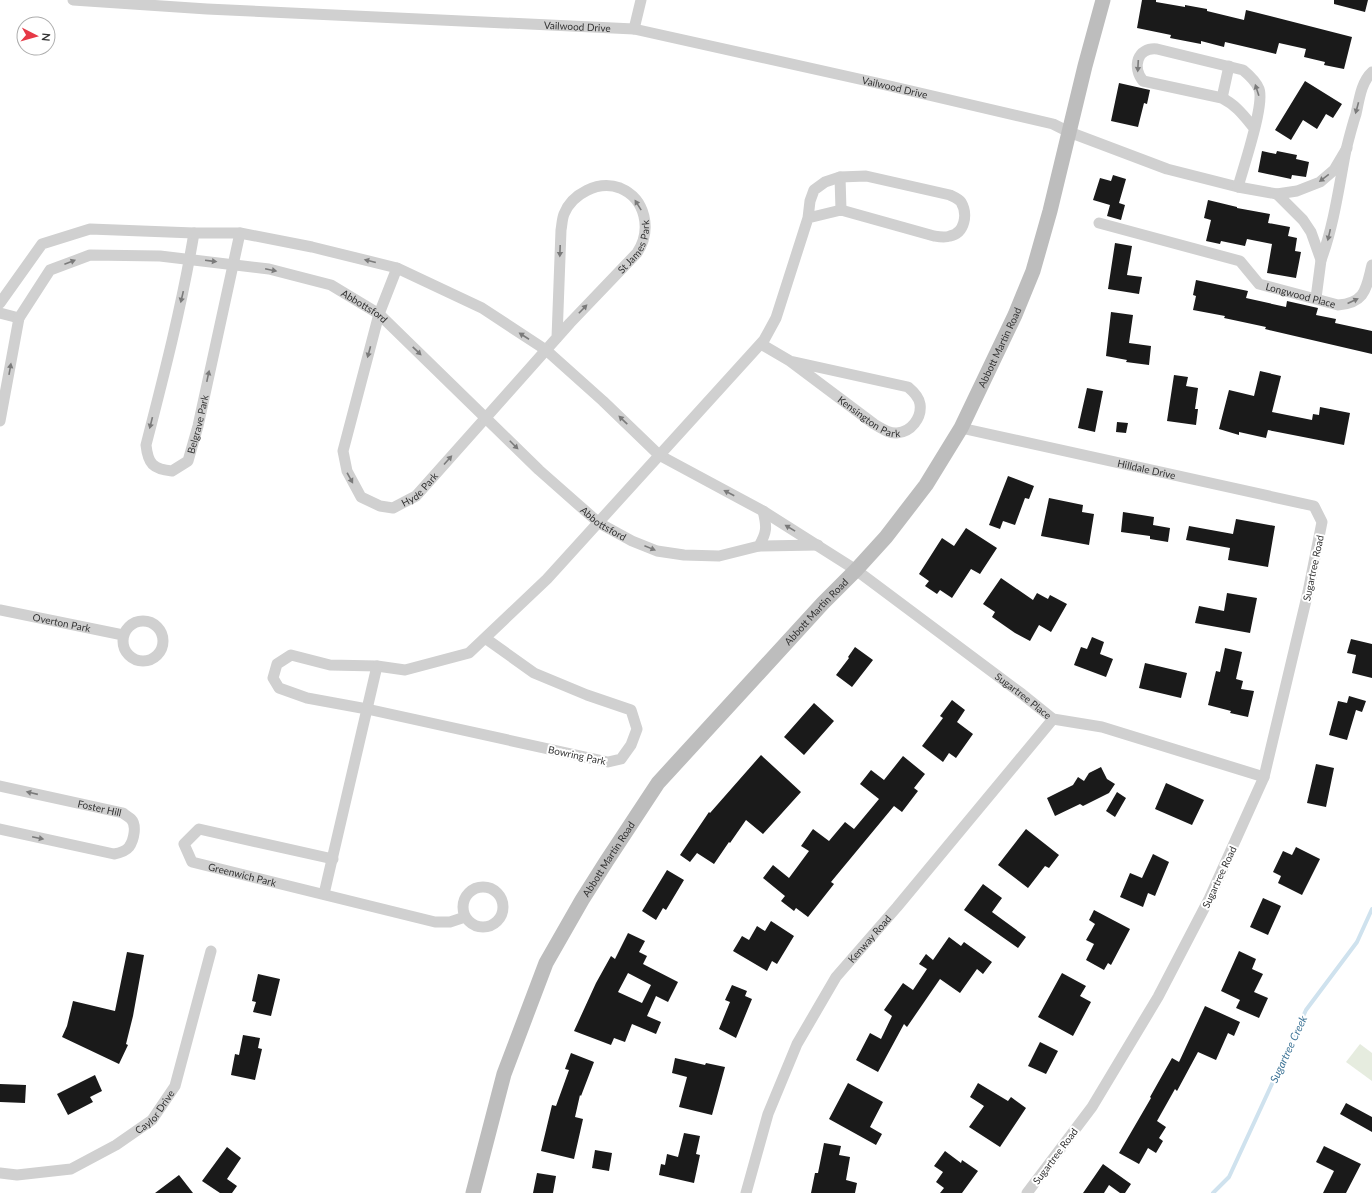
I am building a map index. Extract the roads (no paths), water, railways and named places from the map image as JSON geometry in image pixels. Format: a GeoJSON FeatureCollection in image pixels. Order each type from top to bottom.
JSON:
{"type":"FeatureCollection","features":[{"type":"Feature","properties":{"kind":"main road","name":"Abbott Martin Road"},"geometry":{"type":"LineString","coordinates":[[473,1193],[500,1086],[524,1020],[546,964],[582,900],[658,783],[823,603],[886,537],[926,485],[961,428],[1008,329],[1033,271],[1050,211],[1103,0]]}},
{"type":"Feature","properties":{"kind":"street","name":"Vailwood Drive"},"geometry":{"type":"LineString","coordinates":[[74,0],[207,9],[634,29],[1054,124],[1069,132]]}},
{"type":"Feature","properties":{"kind":"street"},"geometry":{"type":"LineString","coordinates":[[634,29],[641,0]]}},
{"type":"Feature","properties":{"kind":"street"},"geometry":{"type":"LineString","coordinates":[[1238,187],[1259,111],[1259,90],[1249,75],[1243,70],[1157,48],[1151,48],[1141,54],[1138,61],[1137,71],[1143,81],[1222,98],[1231,102],[1254,128]]}},
{"type":"Feature","properties":{"kind":"street"},"geometry":{"type":"LineString","coordinates":[[1222,98],[1229,66]]}},
{"type":"Feature","properties":{"kind":"street"},"geometry":{"type":"LineString","coordinates":[[1316,298],[1321,260],[1328,239],[1347,148],[1362,91],[1372,72]]}},
{"type":"Feature","properties":{"kind":"street"},"geometry":{"type":"LineString","coordinates":[[1069,132],[1167,169],[1238,187],[1277,194],[1297,191],[1320,182],[1334,170],[1347,148]]}},
{"type":"Feature","properties":{"kind":"street"},"geometry":{"type":"LineString","coordinates":[[840,176],[841,210]]}},
{"type":"Feature","properties":{"kind":"street"},"geometry":{"type":"LineString","coordinates":[[659,455],[761,344],[776,318],[808,218],[810,201],[814,190],[825,182],[840,176],[866,176],[950,195],[960,201],[964,210],[965,219],[962,229],[952,236],[943,237],[926,234],[841,210],[808,218]]}},
{"type":"Feature","properties":{"kind":"street","name":"St James Park"},"geometry":{"type":"LineString","coordinates":[[546,350],[637,253],[643,244],[646,222],[636,201],[628,192],[618,188],[597,187],[577,196],[570,204],[564,215],[561,230],[557,338]]}},
{"type":"Feature","properties":{"kind":"street"},"geometry":{"type":"LineString","coordinates":[[1277,194],[1303,220],[1311,232],[1321,260]]}},
{"type":"Feature","properties":{"kind":"street","name":"Longwood Place"},"geometry":{"type":"LineString","coordinates":[[1099,223],[1240,261],[1259,284],[1338,305],[1349,304],[1360,298],[1366,289],[1372,265]]}},
{"type":"Feature","properties":{"kind":"street"},"geometry":{"type":"LineString","coordinates":[[0,303],[42,244],[90,229],[194,233],[240,233],[312,247],[397,268],[482,308],[546,350],[603,401],[659,455],[763,512],[856,570]]}},
{"type":"Feature","properties":{"kind":"street","name":"Belgrave Park"},"geometry":{"type":"LineString","coordinates":[[194,233],[190,258],[164,374],[146,446],[147,458],[153,465],[172,472],[188,462],[198,426],[232,264],[240,233]]}},
{"type":"Feature","properties":{"kind":"street","name":"Abbottsford"},"geometry":{"type":"LineString","coordinates":[[0,421],[19,318],[50,270],[90,255],[190,258],[269,269],[331,285],[379,314],[539,470],[599,523],[632,541],[657,551],[684,555],[719,556],[759,546],[818,545]]}},
{"type":"Feature","properties":{"kind":"street","name":"Hyde Park"},"geometry":{"type":"LineString","coordinates":[[397,268],[379,314],[343,451],[347,471],[361,497],[380,506],[393,508],[416,496],[546,350]]}},
{"type":"Feature","properties":{"kind":"street"},"geometry":{"type":"LineString","coordinates":[[0,313],[19,318]]}},
{"type":"Feature","properties":{"kind":"street","name":"Kensington Park"},"geometry":{"type":"LineString","coordinates":[[761,344],[790,361],[874,424],[886,431],[897,433],[910,429],[919,416],[920,405],[916,394],[908,387],[790,361]]}},
{"type":"Feature","properties":{"kind":"street","name":"Hilldale Drive"},"geometry":{"type":"LineString","coordinates":[[961,428],[1314,506],[1322,522]]}},
{"type":"Feature","properties":{"kind":"street","name":"Bowring Park"},"geometry":{"type":"LineString","coordinates":[[485,638],[534,673],[587,695],[631,710],[637,729],[631,745],[621,759],[608,762],[367,709],[307,698],[279,688],[273,678],[277,664],[291,655],[330,665],[376,666],[405,670],[469,654],[485,638],[547,579],[659,455]]}},
{"type":"Feature","properties":{"kind":"street"},"geometry":{"type":"LineString","coordinates":[[759,546],[764,537],[767,526],[763,512]]}},
{"type":"Feature","properties":{"kind":"street","name":"Sugartree Road"},"geometry":{"type":"LineString","coordinates":[[1027,1193],[1092,1108],[1158,997],[1209,899],[1264,777],[1308,592],[1322,522]]}},
{"type":"Feature","properties":{"kind":"street","name":"Sugartree Place"},"geometry":{"type":"LineString","coordinates":[[856,570],[1022,694],[1053,719],[1102,727],[1264,777]]}},
{"type":"Feature","properties":{"kind":"street","name":"Overton Park"},"geometry":{"type":"LineString","coordinates":[[0,610],[123,635]]}},
{"type":"Feature","properties":{"kind":"street"},"geometry":{"type":"LineString","coordinates":[[324,894],[376,666]]}},
{"type":"Feature","properties":{"kind":"street","name":"Kenway Road"},"geometry":{"type":"LineString","coordinates":[[746,1193],[768,1114],[797,1044],[836,977],[897,907],[1053,719]]}},
{"type":"Feature","properties":{"kind":"street","name":"Foster Hill"},"geometry":{"type":"LineString","coordinates":[[0,786],[123,813],[131,818],[134,823],[134,829],[133,838],[129,847],[114,854],[0,829]]}},
{"type":"Feature","properties":{"kind":"street","name":"Greenwich Park"},"geometry":{"type":"LineString","coordinates":[[333,859],[199,829],[184,844],[192,862],[435,922],[450,922],[466,916]]}},
{"type":"Feature","properties":{"kind":"street","name":"Caylor Drive"},"geometry":{"type":"LineString","coordinates":[[0,1173],[17,1175],[71,1169],[116,1145],[152,1120],[175,1086],[211,951]]}},
{"type":"Feature","properties":{"kind":"waterway","name":"Sugartree Creek"},"geometry":{"type":"LineString","coordinates":[[1213,1193],[1229,1177],[1306,1010],[1357,942],[1372,909]]}}]}
